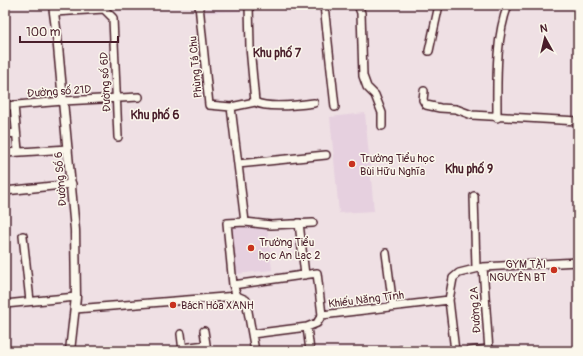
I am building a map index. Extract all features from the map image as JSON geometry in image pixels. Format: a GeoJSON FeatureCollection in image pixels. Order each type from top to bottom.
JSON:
{"type":"FeatureCollection","features":[{"type":"Feature","properties":{"kind":"street","name":"Phùng Tá Chu"},"geometry":{"type":"LineString","coordinates":[[199,5],[209,105],[231,108],[255,102]]}},
{"type":"Feature","properties":{"kind":"street"},"geometry":{"type":"LineString","coordinates":[[249,5],[250,47],[255,102],[262,106],[314,103]]}},
{"type":"Feature","properties":{"kind":"street"},"geometry":{"type":"LineString","coordinates":[[324,5],[336,106]]}},
{"type":"Feature","properties":{"kind":"street"},"geometry":{"type":"LineString","coordinates":[[358,5],[361,13],[360,30],[363,76],[367,87],[375,95],[382,113],[382,126]]}},
{"type":"Feature","properties":{"kind":"street"},"geometry":{"type":"LineString","coordinates":[[429,51],[439,5]]}},
{"type":"Feature","properties":{"kind":"street"},"geometry":{"type":"LineString","coordinates":[[498,118],[497,66],[503,18],[508,5]]}},
{"type":"Feature","properties":{"kind":"street","name":"Đường số 6D"},"geometry":{"type":"LineString","coordinates":[[54,8],[104,9],[113,18],[118,137]]}},
{"type":"Feature","properties":{"kind":"street","name":"Đường Số 6"},"geometry":{"type":"LineString","coordinates":[[54,8],[72,184],[75,230],[76,297],[70,351]]}},
{"type":"Feature","properties":{"kind":"street"},"geometry":{"type":"LineString","coordinates":[[424,91],[423,100],[426,105],[456,109],[472,115],[498,118],[578,121]]}},
{"type":"Feature","properties":{"kind":"street","name":"Đường số 21D"},"geometry":{"type":"LineString","coordinates":[[5,106],[139,97]]}},
{"type":"Feature","properties":{"kind":"street"},"geometry":{"type":"LineString","coordinates":[[14,105],[18,151]]}},
{"type":"Feature","properties":{"kind":"street"},"geometry":{"type":"LineString","coordinates":[[231,108],[245,222]]}},
{"type":"Feature","properties":{"kind":"street"},"geometry":{"type":"LineString","coordinates":[[5,134],[16,133]]}},
{"type":"Feature","properties":{"kind":"street"},"geometry":{"type":"LineString","coordinates":[[5,153],[68,149]]}},
{"type":"Feature","properties":{"kind":"street"},"geometry":{"type":"LineString","coordinates":[[238,164],[326,154]]}},
{"type":"Feature","properties":{"kind":"street"},"geometry":{"type":"LineString","coordinates":[[5,191],[72,184]]}},
{"type":"Feature","properties":{"kind":"street","name":"Đường 2A"},"geometry":{"type":"LineString","coordinates":[[474,196],[479,268],[489,350]]}},
{"type":"Feature","properties":{"kind":"street"},"geometry":{"type":"LineString","coordinates":[[237,296],[233,285],[227,223],[245,222],[272,225],[313,223]]}},
{"type":"Feature","properties":{"kind":"street"},"geometry":{"type":"LineString","coordinates":[[299,224],[305,275]]}},
{"type":"Feature","properties":{"kind":"street"},"geometry":{"type":"LineString","coordinates":[[23,236],[30,302]]}},
{"type":"Feature","properties":{"kind":"street"},"geometry":{"type":"LineString","coordinates":[[386,253],[392,306]]}},
{"type":"Feature","properties":{"kind":"street"},"geometry":{"type":"LineString","coordinates":[[454,351],[449,300],[453,278],[459,273],[479,268],[578,262]]}},
{"type":"Feature","properties":{"kind":"street"},"geometry":{"type":"LineString","coordinates":[[233,285],[318,273],[322,315]]}},
{"type":"Feature","properties":{"kind":"street"},"geometry":{"type":"LineString","coordinates":[[75,309],[237,296],[246,300],[255,351]]}},
{"type":"Feature","properties":{"kind":"street"},"geometry":{"type":"LineString","coordinates":[[5,304],[76,297]]}},
{"type":"Feature","properties":{"kind":"street","name":"Khiếu Năng Tĩnh"},"geometry":{"type":"LineString","coordinates":[[307,327],[317,322],[322,315],[449,300]]}},
{"type":"Feature","properties":{"kind":"street"},"geometry":{"type":"LineString","coordinates":[[252,334],[307,327],[310,351]]}},
{"type":"Feature","properties":{"kind":"street"},"geometry":{"type":"LineString","coordinates":[[181,334],[183,349],[207,348],[204,332]]}},
{"type":"Feature","properties":{"kind":"street"},"geometry":{"type":"LineString","coordinates":[[469,351],[489,350]]}},
{"type":"Feature","properties":{"kind":"shaded area"},"geometry":{"type":"Polygon","coordinates":[[[199,5],[240,5],[240,11],[201,13],[199,5]]]}},
{"type":"Feature","properties":{"kind":"shaded area","name":"Trường Tiểu học Bùi Hữu Nghĩa"},"geometry":{"type":"Polygon","coordinates":[[[365,113],[374,211],[339,213],[330,117],[365,113]]]}},
{"type":"Feature","properties":{"kind":"shaded area","name":"Trường Tiểu học An Lạc 2"},"geometry":{"type":"Polygon","coordinates":[[[267,226],[272,270],[236,274],[231,227],[267,226]]]}},
{"type":"Feature","properties":{"kind":"place","name":"Trường Tiểu học Bùi Hữu Nghĩa"},"geometry":{"type":"Point","coordinates":[352,164]}},
{"type":"Feature","properties":{"kind":"place","name":"Trường Tiểu học An Lạc 2"},"geometry":{"type":"Point","coordinates":[251,248]}},
{"type":"Feature","properties":{"kind":"place","name":"GYM TÀI NGUYÊN BT"},"geometry":{"type":"Point","coordinates":[554,270]}},
{"type":"Feature","properties":{"kind":"place","name":"Bách Hóa XANH"},"geometry":{"type":"Point","coordinates":[173,305]}},
{"type":"Feature","properties":{"kind":"district","name":"Khu phố 7"},"geometry":{"type":"Point","coordinates":[277,53]}},
{"type":"Feature","properties":{"kind":"district","name":"Khu phố 6"},"geometry":{"type":"Point","coordinates":[155,115]}},
{"type":"Feature","properties":{"kind":"district","name":"Khu phố 9"},"geometry":{"type":"Point","coordinates":[469,169]}}]}
